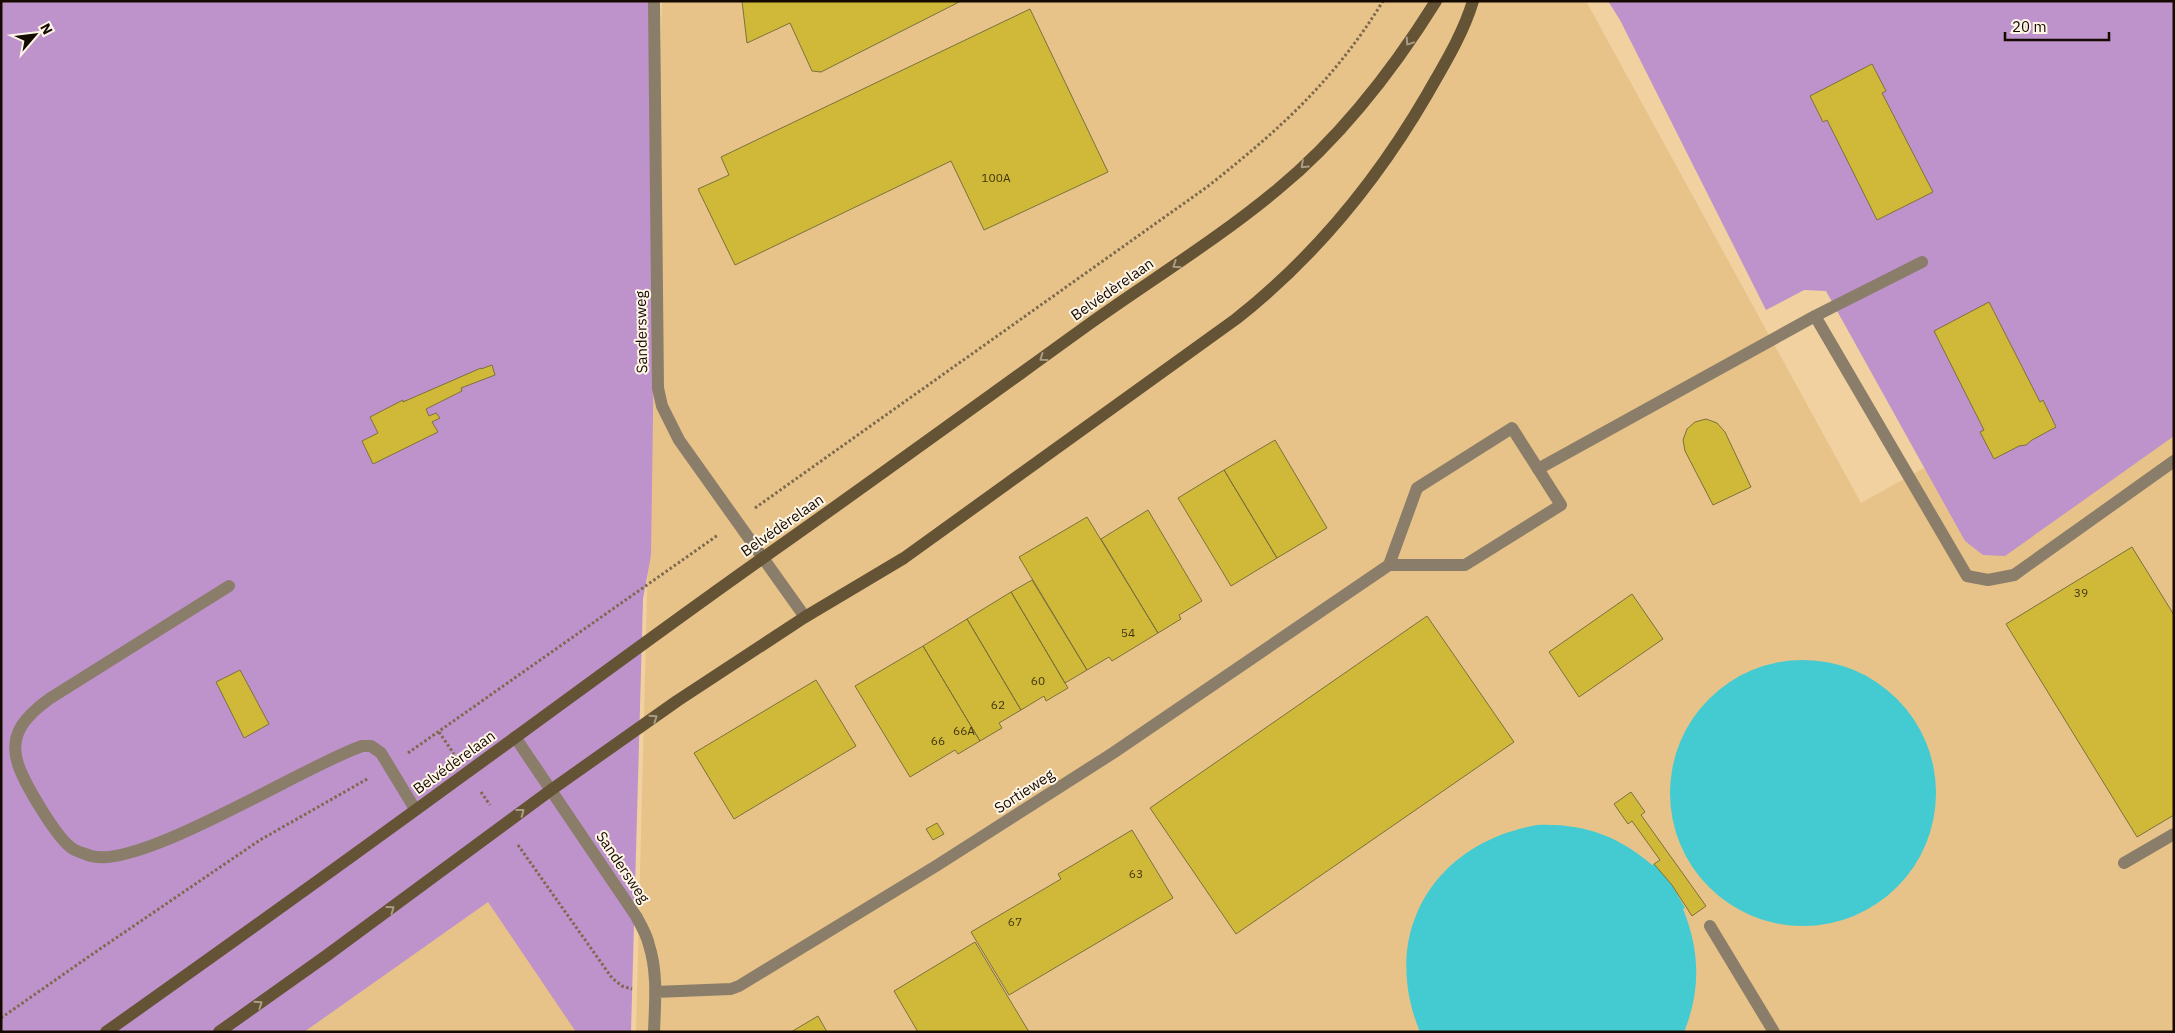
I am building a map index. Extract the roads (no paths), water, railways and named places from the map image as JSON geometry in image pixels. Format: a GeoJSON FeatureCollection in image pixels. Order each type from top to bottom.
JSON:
{"type":"FeatureCollection","features":[{"type":"Feature","properties":{"kind":"main road","name":"Belvédèrelaan"},"geometry":{"type":"LineString","coordinates":[[106,1032],[1095,320],[1203,246],[1278,188],[1330,140],[1368,97],[1404,50],[1436,1]]}},
{"type":"Feature","properties":{"kind":"main road"},"geometry":{"type":"LineString","coordinates":[[219,1032],[551,790],[677,701],[904,558],[1236,319],[1269,292],[1326,236],[1380,168],[1409,126],[1453,50],[1474,1]]}},
{"type":"Feature","properties":{"kind":"street","name":"Sandersweg"},"geometry":{"type":"LineString","coordinates":[[654,1],[658,388],[662,406],[679,440],[806,618]]}},
{"type":"Feature","properties":{"kind":"street"},"geometry":{"type":"LineString","coordinates":[[1538,468],[1815,316],[1922,262]]}},
{"type":"Feature","properties":{"kind":"street"},"geometry":{"type":"LineString","coordinates":[[1815,316],[1968,576],[1988,580],[2014,575],[2174,461]]}},
{"type":"Feature","properties":{"kind":"street"},"geometry":{"type":"LineString","coordinates":[[1512,428],[1561,505],[1465,565],[1389,565],[1417,488],[1512,428]]}},
{"type":"Feature","properties":{"kind":"street","name":"Sortieweg"},"geometry":{"type":"LineString","coordinates":[[655,992],[731,989],[739,986],[936,866],[1113,753],[1389,565]]}},
{"type":"Feature","properties":{"kind":"street"},"geometry":{"type":"LineString","coordinates":[[230,586],[28,714],[18,732],[14,752],[20,771],[56,832],[73,849],[93,857],[118,856],[164,841],[362,746],[371,746],[381,753],[415,809]]}},
{"type":"Feature","properties":{"kind":"street","name":"Sandersweg"},"geometry":{"type":"LineString","coordinates":[[516,737],[636,916],[649,943],[654,974],[654,1032]]}},
{"type":"Feature","properties":{"kind":"street"},"geometry":{"type":"LineString","coordinates":[[2124,863],[2174,834]]}},
{"type":"Feature","properties":{"kind":"street"},"geometry":{"type":"LineString","coordinates":[[1710,926],[1774,1032]]}},
{"type":"Feature","properties":{"kind":"water"},"geometry":{"type":"Polygon","coordinates":[[[1790,660],[1816,660],[1842,665],[1866,675],[1888,690],[1906,708],[1921,730],[1931,754],[1936,780],[1936,806],[1931,832],[1921,856],[1906,878],[1888,896],[1866,911],[1842,921],[1816,926],[1790,926],[1764,921],[1740,911],[1718,896],[1700,878],[1685,856],[1675,832],[1670,806],[1670,780],[1675,754],[1685,730],[1700,708],[1718,690],[1740,675],[1764,665],[1790,660]]]}},
{"type":"Feature","properties":{"kind":"water"},"geometry":{"type":"Polygon","coordinates":[[[1537,825],[1569,826],[1599,833],[1613,839],[1652,865],[1654,864],[1672,885],[1685,908],[1683,909],[1689,924],[1695,955],[1696,986],[1690,1017],[1684,1032],[1420,1032],[1409,995],[1406,960],[1412,928],[1425,898],[1444,872],[1470,851],[1501,835],[1537,825]]]}}]}
